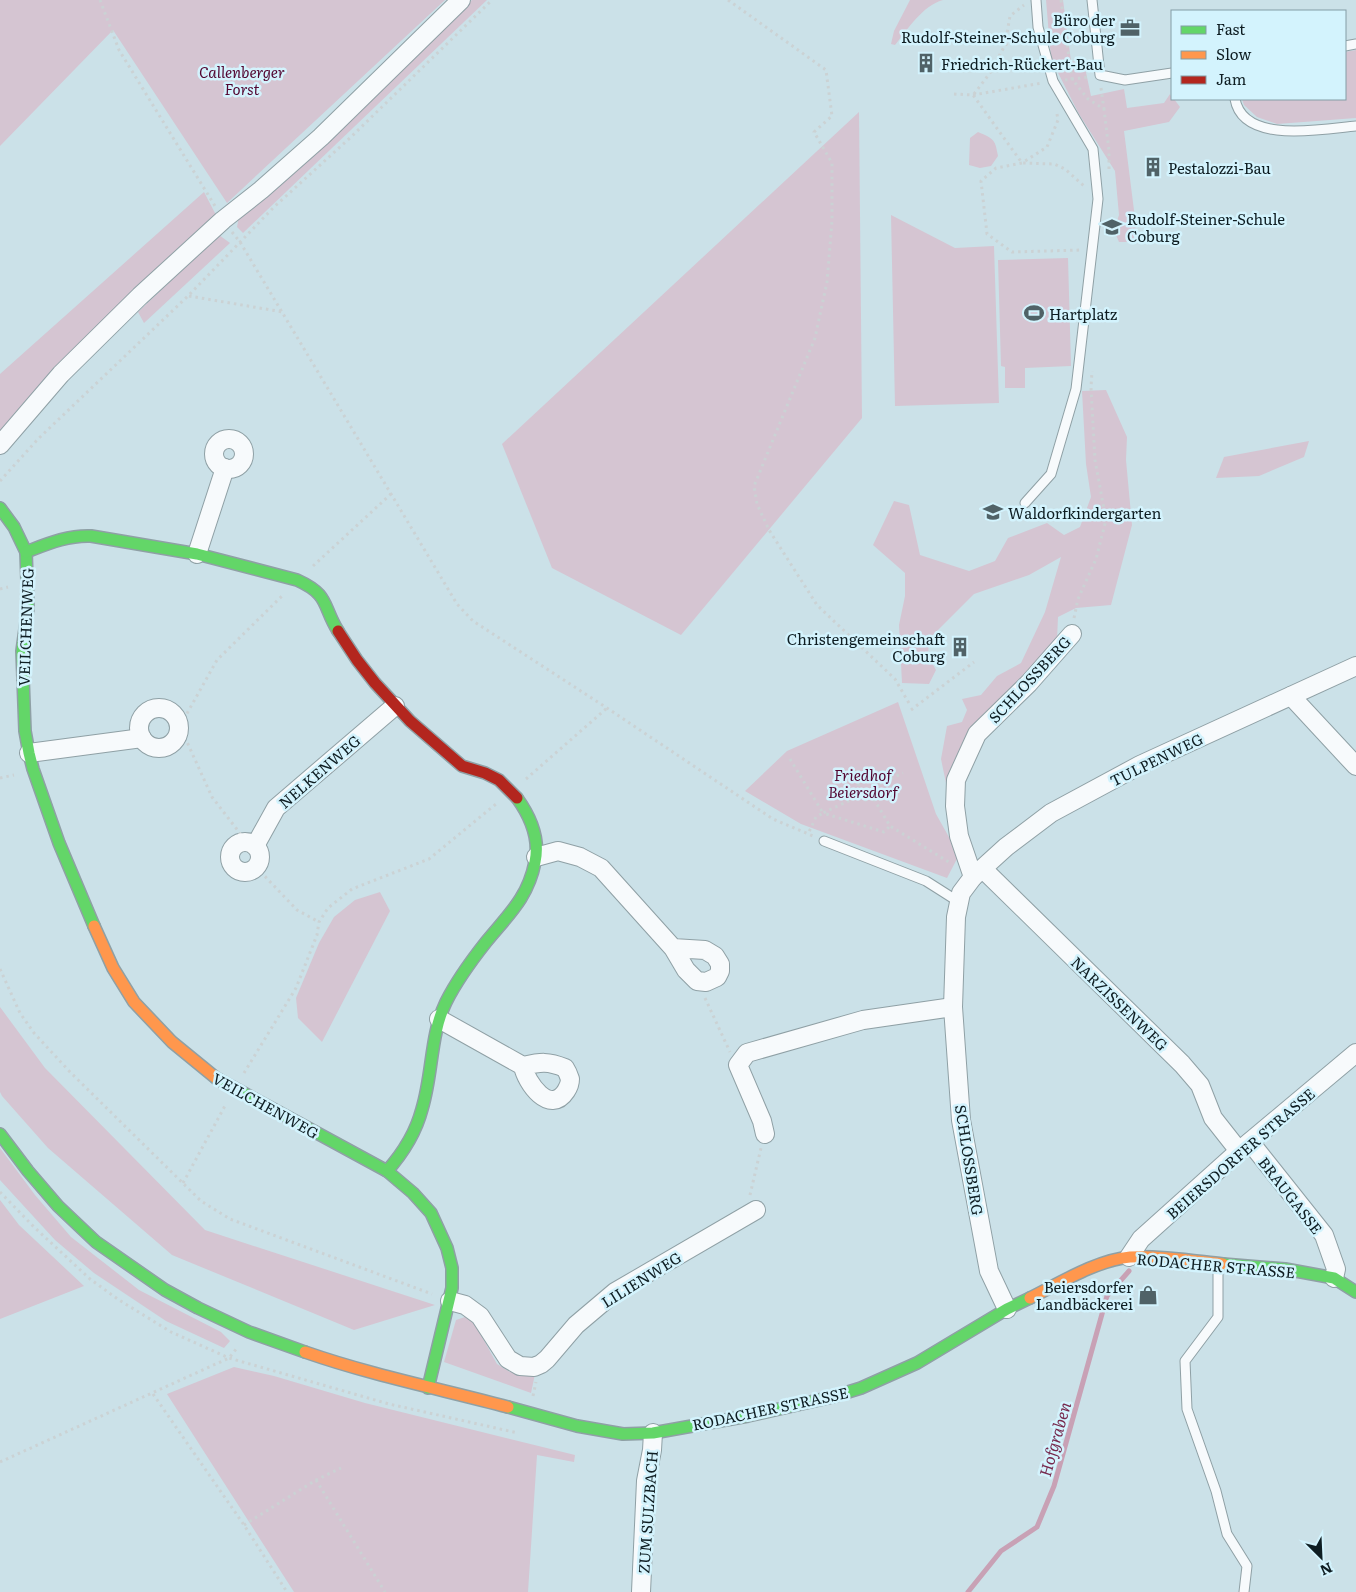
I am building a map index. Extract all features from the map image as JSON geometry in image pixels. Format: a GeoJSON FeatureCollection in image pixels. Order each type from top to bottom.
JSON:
{"type":"FeatureCollection","features":[{"type":"Feature","properties":{"kind":"street"},"geometry":{"type":"LineString","coordinates":[[0,445],[61,374],[140,296],[224,220],[321,137],[461,0]]}},
{"type":"Feature","properties":{"kind":"street"},"geometry":{"type":"LineString","coordinates":[[197,554],[225,468]]}},
{"type":"Feature","properties":{"kind":"street","name":"VEILCHENWEG"},"geometry":{"type":"LineString","coordinates":[[0,508],[14,527],[26,552],[28,608],[22,651],[25,731],[29,753],[59,843],[83,903],[114,968],[134,1002],[172,1042],[216,1078],[387,1171],[413,1193],[431,1213],[447,1248],[452,1268],[452,1288],[428,1388]]}},
{"type":"Feature","properties":{"kind":"street"},"geometry":{"type":"LineString","coordinates":[[26,552],[63,538],[78,535],[91,536],[197,554],[297,580],[310,586],[324,599],[336,627],[364,670],[395,706],[462,766],[469,770],[488,774],[504,784],[521,804],[531,822],[536,844],[536,857],[526,890],[464,971],[446,1004],[439,1019],[421,1112],[400,1157],[387,1171]]}},
{"type":"Feature","properties":{"kind":"street","name":"SCHLOSSBERG"},"geometry":{"type":"LineString","coordinates":[[1007,1309],[989,1271],[961,1120],[953,1007],[956,918],[961,893],[978,873],[959,836],[955,806],[956,780],[977,734],[1029,683],[1072,634]]}},
{"type":"Feature","properties":{"kind":"street","name":"TULPENWEG"},"geometry":{"type":"LineString","coordinates":[[978,873],[1006,848],[1051,813],[1140,765],[1356,666]]}},
{"type":"Feature","properties":{"kind":"street"},"geometry":{"type":"LineString","coordinates":[[1290,696],[1356,766]]}},
{"type":"Feature","properties":{"kind":"street","name":"NELKENWEG"},"geometry":{"type":"LineString","coordinates":[[256,867],[251,871],[245,872],[235,868],[231,864],[231,852],[238,844],[249,845],[276,808],[395,706]]}},
{"type":"Feature","properties":{"kind":"street"},"geometry":{"type":"LineString","coordinates":[[159,708],[173,714],[177,729],[172,742],[166,747],[158,748],[151,746],[142,738],[139,728],[140,720],[145,714],[159,708]]}},
{"type":"Feature","properties":{"kind":"street"},"geometry":{"type":"LineString","coordinates":[[29,753],[142,738]]}},
{"type":"Feature","properties":{"kind":"street"},"geometry":{"type":"LineString","coordinates":[[249,845],[258,851],[259,857],[256,867]]}},
{"type":"Feature","properties":{"kind":"street"},"geometry":{"type":"LineString","coordinates":[[536,857],[558,851],[580,857],[601,868],[673,948],[686,970],[697,981],[706,982],[717,977],[720,971],[720,964],[715,956],[705,950],[673,948]]}},
{"type":"Feature","properties":{"kind":"street","name":"NARZISSENWEG"},"geometry":{"type":"LineString","coordinates":[[978,873],[1182,1064],[1200,1085],[1213,1118],[1244,1147]]}},
{"type":"Feature","properties":{"kind":"street"},"geometry":{"type":"LineString","coordinates":[[765,1134],[762,1121],[738,1065],[747,1053],[863,1020],[953,1007]]}},
{"type":"Feature","properties":{"kind":"street"},"geometry":{"type":"LineString","coordinates":[[439,1019],[523,1066]]}},
{"type":"Feature","properties":{"kind":"street","name":"BEIERSDORFER STRASSE"},"geometry":{"type":"LineString","coordinates":[[1129,1257],[1141,1239],[1244,1147],[1356,1053]]}},
{"type":"Feature","properties":{"kind":"street","name":"RODACHER STRASSE"},"geometry":{"type":"LineString","coordinates":[[0,1134],[58,1206],[96,1242],[165,1290],[249,1332],[326,1359],[428,1388],[577,1426],[623,1434],[653,1433],[748,1416],[860,1388],[917,1362],[1007,1309],[1092,1267],[1129,1257],[1149,1257],[1285,1269],[1334,1278],[1356,1292]]}},
{"type":"Feature","properties":{"kind":"street","name":"BRAUGASSE"},"geometry":{"type":"LineString","coordinates":[[1244,1147],[1324,1235],[1336,1269],[1334,1278]]}},
{"type":"Feature","properties":{"kind":"street","name":"LILIENWEG"},"geometry":{"type":"LineString","coordinates":[[450,1301],[465,1305],[480,1316],[508,1359],[514,1364],[534,1367],[547,1359],[576,1325],[615,1292],[756,1210]]}},
{"type":"Feature","properties":{"kind":"street","name":"ZUM SULZBACH"},"geometry":{"type":"LineString","coordinates":[[641,1592],[646,1481],[653,1433]]}},
{"type":"Feature","properties":{"kind":"lane"},"geometry":{"type":"LineString","coordinates":[[1025,503],[1051,474],[1076,389],[1098,199],[1092,149],[1053,81],[1038,27],[1036,0]]}},
{"type":"Feature","properties":{"kind":"lane"},"geometry":{"type":"LineString","coordinates":[[1092,0],[1100,75],[1125,80],[1171,74]]}},
{"type":"Feature","properties":{"kind":"lane"},"geometry":{"type":"LineString","coordinates":[[1235,100],[1236,107],[1246,119],[1259,126],[1280,131],[1356,126]]}},
{"type":"Feature","properties":{"kind":"lane"},"geometry":{"type":"LineString","coordinates":[[824,841],[926,881],[959,902]]}},
{"type":"Feature","properties":{"kind":"lane"},"geometry":{"type":"LineString","coordinates":[[1218,1263],[1218,1317],[1185,1361],[1187,1408],[1216,1491],[1227,1534],[1247,1566],[1244,1592]]}},
{"type":"Feature","properties":{"kind":"path"},"geometry":{"type":"LineString","coordinates":[[100,0],[119,50],[283,312],[457,604],[473,621],[774,818],[824,841]]}},
{"type":"Feature","properties":{"kind":"path"},"geometry":{"type":"LineString","coordinates":[[0,481],[38,439],[188,296],[274,207],[352,137],[492,0]]}},
{"type":"Feature","properties":{"kind":"path"},"geometry":{"type":"LineString","coordinates":[[728,0],[826,70],[832,116],[814,132],[832,163],[832,221],[827,282],[815,338],[754,486],[756,504],[769,530],[818,605],[895,679],[910,705]]}},
{"type":"Feature","properties":{"kind":"path"},"geometry":{"type":"LineString","coordinates":[[973,95],[990,73],[1005,45],[1010,16],[1031,0]]}},
{"type":"Feature","properties":{"kind":"path"},"geometry":{"type":"LineString","coordinates":[[1061,0],[1072,79],[1088,99],[1104,109],[1109,150],[1109,178]]}},
{"type":"Feature","properties":{"kind":"path"},"geometry":{"type":"LineString","coordinates":[[1005,45],[1038,27]]}},
{"type":"Feature","properties":{"kind":"path"},"geometry":{"type":"LineString","coordinates":[[954,94],[973,95],[1053,81]]}},
{"type":"Feature","properties":{"kind":"path"},"geometry":{"type":"LineString","coordinates":[[973,95],[1022,163]]}},
{"type":"Feature","properties":{"kind":"path"},"geometry":{"type":"LineString","coordinates":[[1022,163],[1047,147],[1058,120],[1056,110]]}},
{"type":"Feature","properties":{"kind":"path"},"geometry":{"type":"LineString","coordinates":[[1092,250],[1012,252],[987,234],[981,181],[996,168],[1022,163],[1054,164],[1065,169],[1098,199]]}},
{"type":"Feature","properties":{"kind":"path"},"geometry":{"type":"LineString","coordinates":[[188,296],[283,312]]}},
{"type":"Feature","properties":{"kind":"path","name":"SCHLOSSBERG"},"geometry":{"type":"LineString","coordinates":[[1072,634],[1078,598],[1096,559],[1106,520],[1095,460],[1091,388],[1092,368]]}},
{"type":"Feature","properties":{"kind":"path"},"geometry":{"type":"LineString","coordinates":[[249,845],[212,797],[187,742],[177,729],[217,660],[297,580],[392,493]]}},
{"type":"Feature","properties":{"kind":"path"},"geometry":{"type":"LineString","coordinates":[[911,710],[974,662]]}},
{"type":"Feature","properties":{"kind":"path"},"geometry":{"type":"LineString","coordinates":[[184,1183],[234,1089],[296,988],[317,935],[319,922],[328,908],[352,889],[429,859],[512,792],[608,708]]}},
{"type":"Feature","properties":{"kind":"path"},"geometry":{"type":"LineString","coordinates":[[790,759],[823,813],[884,832],[890,826]]}},
{"type":"Feature","properties":{"kind":"path"},"geometry":{"type":"LineString","coordinates":[[873,787],[903,774]]}},
{"type":"Feature","properties":{"kind":"path"},"geometry":{"type":"LineString","coordinates":[[870,779],[877,794],[864,801],[862,795],[858,785],[870,779]]}},
{"type":"Feature","properties":{"kind":"path"},"geometry":{"type":"LineString","coordinates":[[808,834],[816,817],[862,795]]}},
{"type":"Feature","properties":{"kind":"path"},"geometry":{"type":"LineString","coordinates":[[872,796],[890,826],[978,873]]}},
{"type":"Feature","properties":{"kind":"path"},"geometry":{"type":"LineString","coordinates":[[256,867],[297,910],[319,922]]}},
{"type":"Feature","properties":{"kind":"path"},"geometry":{"type":"LineString","coordinates":[[0,969],[20,1013],[34,1033],[70,1072],[201,1201],[230,1219],[450,1301]]}},
{"type":"Feature","properties":{"kind":"path"},"geometry":{"type":"LineString","coordinates":[[697,981],[728,1049],[738,1065]]}},
{"type":"Feature","properties":{"kind":"path"},"geometry":{"type":"LineString","coordinates":[[756,1210],[750,1196],[765,1134]]}},
{"type":"Feature","properties":{"kind":"path"},"geometry":{"type":"LineString","coordinates":[[0,1192],[34,1227],[97,1285],[171,1332],[229,1358],[389,1404],[518,1433]]}},
{"type":"Feature","properties":{"kind":"path"},"geometry":{"type":"LineString","coordinates":[[0,1462],[229,1358],[249,1332]]}},
{"type":"Feature","properties":{"kind":"path"},"geometry":{"type":"LineString","coordinates":[[153,1394],[244,1525],[287,1592]]}},
{"type":"Feature","properties":{"kind":"path"},"geometry":{"type":"LineString","coordinates":[[244,1525],[316,1480],[341,1468]]}},
{"type":"Feature","properties":{"kind":"path"},"geometry":{"type":"LineString","coordinates":[[316,1480],[385,1592]]}},
{"type":"Feature","properties":{"kind":"green space","name":"Callenberger Forst"},"geometry":{"type":"Polygon","coordinates":[[[0,0],[445,0],[227,203],[113,30],[0,146],[0,0]]]}},
{"type":"Feature","properties":{"kind":"green space"},"geometry":{"type":"Polygon","coordinates":[[[472,0],[487,0],[243,233],[237,227],[239,216],[472,0]]]}},
{"type":"Feature","properties":{"kind":"green space"},"geometry":{"type":"Polygon","coordinates":[[[910,0],[943,0],[928,7],[910,25],[895,45],[891,44],[894,31],[910,0]]]}},
{"type":"Feature","properties":{"kind":"green space"},"geometry":{"type":"Polygon","coordinates":[[[1046,0],[1063,0],[1071,61],[1084,63],[1091,96],[1124,89],[1127,108],[1164,103],[1170,94],[1171,100],[1175,100],[1180,107],[1169,122],[1124,131],[1138,242],[1119,242],[1114,230],[1119,215],[1115,171],[1079,114],[1051,59],[1046,0]]]}},
{"type":"Feature","properties":{"kind":"green space"},"geometry":{"type":"Polygon","coordinates":[[[1356,50],[1356,118],[1277,124],[1257,117],[1244,105],[1242,100],[1346,100],[1346,52],[1356,50]]]}},
{"type":"Feature","properties":{"kind":"green space"},"geometry":{"type":"Polygon","coordinates":[[[859,112],[862,418],[681,635],[552,568],[502,444],[859,112]]]}},
{"type":"Feature","properties":{"kind":"green space"},"geometry":{"type":"Polygon","coordinates":[[[978,132],[991,138],[996,146],[998,156],[991,166],[980,168],[969,165],[970,138],[978,132]]]}},
{"type":"Feature","properties":{"kind":"green space"},"geometry":{"type":"Polygon","coordinates":[[[204,192],[216,215],[90,332],[0,434],[0,374],[204,192]]]}},
{"type":"Feature","properties":{"kind":"green space"},"geometry":{"type":"Polygon","coordinates":[[[891,215],[955,248],[994,246],[999,403],[895,406],[891,215]]]}},
{"type":"Feature","properties":{"kind":"green space"},"geometry":{"type":"Polygon","coordinates":[[[219,235],[230,243],[144,323],[138,312],[219,235]]]}},
{"type":"Feature","properties":{"kind":"green space","name":"Hartplatz"},"geometry":{"type":"Polygon","coordinates":[[[1068,258],[1071,366],[1025,368],[1025,388],[1005,388],[1005,367],[1001,366],[998,260],[1068,258]]]}},
{"type":"Feature","properties":{"kind":"green space"},"geometry":{"type":"Polygon","coordinates":[[[1106,390],[1127,437],[1126,460],[1132,525],[1111,605],[1076,608],[1058,617],[1057,640],[979,721],[947,788],[941,759],[947,726],[962,722],[967,710],[962,699],[981,695],[997,676],[1021,663],[1045,612],[1061,557],[1029,575],[974,594],[929,639],[928,656],[936,670],[929,684],[902,683],[899,625],[905,596],[905,573],[873,545],[894,501],[909,505],[920,555],[969,571],[995,561],[1008,538],[1047,523],[1064,535],[1080,527],[1091,497],[1086,464],[1082,391],[1106,390]]]}},
{"type":"Feature","properties":{"kind":"green space"},"geometry":{"type":"Polygon","coordinates":[[[1309,441],[1304,457],[1259,476],[1216,478],[1224,457],[1309,441]]]}},
{"type":"Feature","properties":{"kind":"green space","name":"Friedhof Beiersdorf"},"geometry":{"type":"Polygon","coordinates":[[[898,702],[936,814],[959,855],[947,878],[801,824],[745,791],[787,751],[898,702]]]}},
{"type":"Feature","properties":{"kind":"green space"},"geometry":{"type":"Polygon","coordinates":[[[380,892],[390,911],[322,1042],[298,1018],[296,998],[319,943],[334,917],[355,900],[380,892]]]}},
{"type":"Feature","properties":{"kind":"green space"},"geometry":{"type":"Polygon","coordinates":[[[0,1007],[45,1068],[205,1230],[435,1305],[354,1330],[172,1255],[48,1148],[2,1096],[0,1092],[0,1007]]]}},
{"type":"Feature","properties":{"kind":"green space"},"geometry":{"type":"Polygon","coordinates":[[[0,1148],[35,1195],[71,1237],[139,1290],[221,1332],[230,1341],[224,1348],[166,1321],[94,1273],[55,1240],[0,1180],[0,1148]]]}},
{"type":"Feature","properties":{"kind":"green space"},"geometry":{"type":"Polygon","coordinates":[[[0,1200],[19,1225],[84,1286],[0,1319],[0,1200]]]}},
{"type":"Feature","properties":{"kind":"green space"},"geometry":{"type":"Polygon","coordinates":[[[465,1317],[475,1324],[497,1364],[510,1372],[535,1374],[531,1393],[444,1362],[456,1320],[465,1317]]]}},
{"type":"Feature","properties":{"kind":"green space"},"geometry":{"type":"Polygon","coordinates":[[[234,1367],[274,1376],[365,1403],[575,1455],[574,1462],[537,1455],[528,1592],[294,1592],[167,1394],[234,1367]]]}},
{"type":"Feature","properties":{"kind":"waterway","name":"Hofgraben"},"geometry":{"type":"LineString","coordinates":[[968,1592],[1001,1551],[1037,1527],[1054,1486],[1107,1296],[1129,1271]]}},
{"type":"Feature","properties":{"kind":"traffic: fast"},"geometry":{"type":"LineString","coordinates":[[0,508],[14,527],[26,552],[28,608],[22,651],[25,731],[29,753],[59,843],[94,926]]}},
{"type":"Feature","properties":{"kind":"traffic: fast"},"geometry":{"type":"LineString","coordinates":[[26,552],[66,539],[91,536],[197,554],[297,580],[308,585],[324,601],[338,631]]}},
{"type":"Feature","properties":{"kind":"traffic: fast"},"geometry":{"type":"LineString","coordinates":[[387,1171],[408,1142],[419,1118],[426,1095],[437,1028],[446,1002],[470,964],[516,905],[532,875],[536,853],[535,836],[530,820],[517,798]]}},
{"type":"Feature","properties":{"kind":"traffic: fast"},"geometry":{"type":"LineString","coordinates":[[216,1078],[387,1171],[413,1193],[431,1213],[447,1248],[452,1268],[452,1288],[428,1388]]}},
{"type":"Feature","properties":{"kind":"traffic: fast"},"geometry":{"type":"LineString","coordinates":[[0,1134],[58,1206],[96,1242],[165,1290],[198,1308],[249,1332],[305,1352]]}},
{"type":"Feature","properties":{"kind":"traffic: fast"},"geometry":{"type":"LineString","coordinates":[[1223,1264],[1285,1269],[1334,1278],[1356,1292]]}},
{"type":"Feature","properties":{"kind":"traffic: fast"},"geometry":{"type":"LineString","coordinates":[[508,1407],[577,1426],[623,1434],[653,1433],[748,1416],[832,1397],[861,1388],[917,1363],[1007,1309],[1030,1298]]}},
{"type":"Feature","properties":{"kind":"traffic: slow"},"geometry":{"type":"LineString","coordinates":[[94,926],[113,968],[134,1002],[172,1042],[216,1078]]}},
{"type":"Feature","properties":{"kind":"traffic: slow"},"geometry":{"type":"LineString","coordinates":[[1030,1298],[1092,1267],[1117,1259],[1152,1257],[1223,1264]]}},
{"type":"Feature","properties":{"kind":"traffic: slow"},"geometry":{"type":"LineString","coordinates":[[305,1352],[380,1375],[508,1407]]}},
{"type":"Feature","properties":{"kind":"traffic: jam"},"geometry":{"type":"LineString","coordinates":[[338,631],[375,683],[410,721],[462,766],[485,773],[499,780],[517,798]]}},
{"type":"Feature","properties":{"kind":"place","name":"Büro der Rudolf-Steiner-Schule Coburg"},"geometry":{"type":"Point","coordinates":[1130,28]}},
{"type":"Feature","properties":{"kind":"place","name":"Friedrich-Rückert-Bau"},"geometry":{"type":"Point","coordinates":[926,63]}},
{"type":"Feature","properties":{"kind":"place","name":"Pestalozzi-Bau"},"geometry":{"type":"Point","coordinates":[1153,167]}},
{"type":"Feature","properties":{"kind":"place","name":"Rudolf-Steiner-Schule Coburg"},"geometry":{"type":"Point","coordinates":[1112,227]}},
{"type":"Feature","properties":{"kind":"place","name":"Hartplatz"},"geometry":{"type":"Point","coordinates":[1034,313]}},
{"type":"Feature","properties":{"kind":"place","name":"Waldorfkindergarten"},"geometry":{"type":"Point","coordinates":[993,512]}},
{"type":"Feature","properties":{"kind":"place","name":"Christengemeinschaft Coburg"},"geometry":{"type":"Point","coordinates":[960,647]}},
{"type":"Feature","properties":{"kind":"place","name":"Beiersdorfer Landbäckerei"},"geometry":{"type":"Point","coordinates":[1148,1295]}}]}
